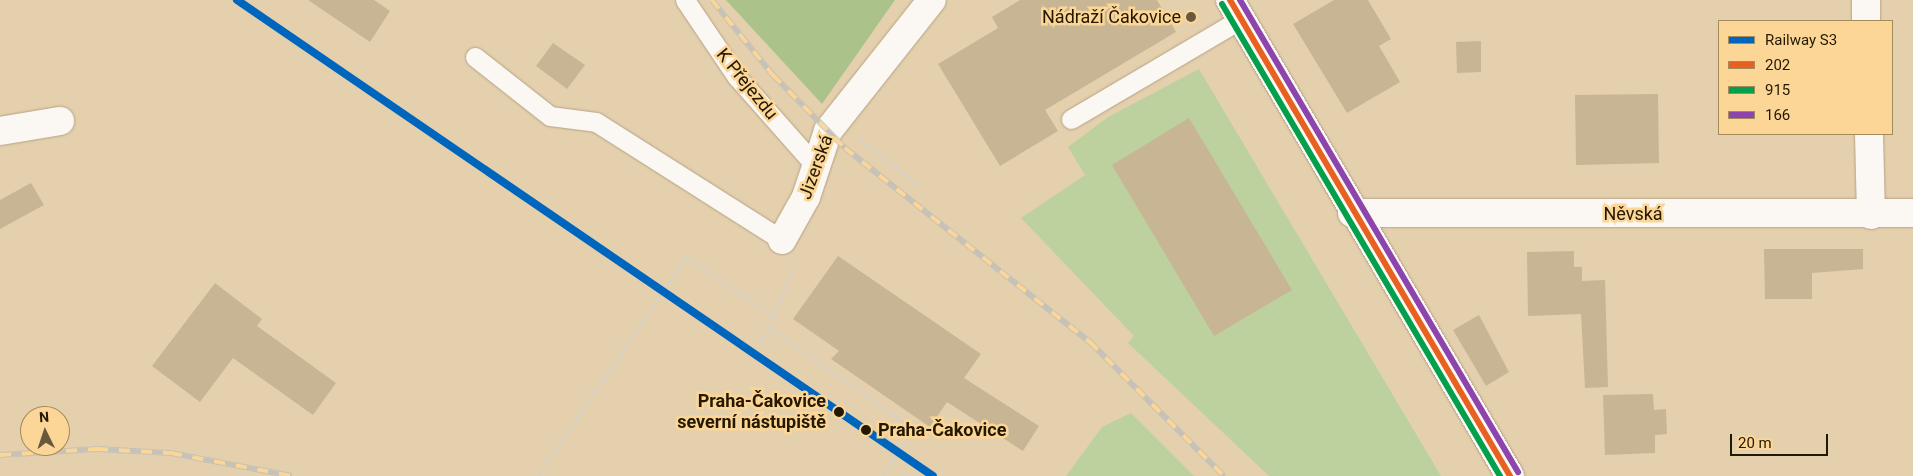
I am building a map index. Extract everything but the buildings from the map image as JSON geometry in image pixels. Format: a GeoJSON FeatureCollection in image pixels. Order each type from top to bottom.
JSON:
{"type":"FeatureCollection","features":[{"type":"Feature","properties":{"kind":"street","name":"Jizerská"},"geometry":{"type":"LineString","coordinates":[[782,240],[806,197],[814,164],[828,131],[932,0]]}},
{"type":"Feature","properties":{"kind":"street"},"geometry":{"type":"LineString","coordinates":[[1866,0],[1866,20]]}},
{"type":"Feature","properties":{"kind":"street"},"geometry":{"type":"LineString","coordinates":[[1236,9],[1352,213],[1510,476]]}},
{"type":"Feature","properties":{"kind":"street"},"geometry":{"type":"LineString","coordinates":[[0,131],[60,121]]}},
{"type":"Feature","properties":{"kind":"street"},"geometry":{"type":"LineString","coordinates":[[1869,135],[1871,215]]}},
{"type":"Feature","properties":{"kind":"street","name":"Něvská"},"geometry":{"type":"LineString","coordinates":[[1352,213],[1871,215],[1913,213]]}},
{"type":"Feature","properties":{"kind":"lane","name":"K Přejezdu"},"geometry":{"type":"LineString","coordinates":[[686,0],[737,77],[814,164]]}},
{"type":"Feature","properties":{"kind":"lane"},"geometry":{"type":"LineString","coordinates":[[1071,119],[1236,9]]}},
{"type":"Feature","properties":{"kind":"lane"},"geometry":{"type":"LineString","coordinates":[[475,57],[550,116],[596,122],[782,240]]}},
{"type":"Feature","properties":{"kind":"path"},"geometry":{"type":"LineString","coordinates":[[855,136],[918,185]]}},
{"type":"Feature","properties":{"kind":"path"},"geometry":{"type":"LineString","coordinates":[[761,343],[771,328],[773,317],[801,251],[782,240]]}},
{"type":"Feature","properties":{"kind":"path"},"geometry":{"type":"LineString","coordinates":[[538,476],[686,257],[762,307],[773,317]]}},
{"type":"Feature","properties":{"kind":"path"},"geometry":{"type":"LineString","coordinates":[[771,328],[914,428],[883,476]]}},
{"type":"Feature","properties":{"kind":"green space"},"geometry":{"type":"Polygon","coordinates":[[[726,0],[895,0],[822,104],[726,0]]]}},
{"type":"Feature","properties":{"kind":"green space"},"geometry":{"type":"Polygon","coordinates":[[[1199,69],[1441,476],[1269,476],[1128,343],[1134,336],[1021,218],[1085,175],[1068,147],[1108,117],[1199,69]]]}},
{"type":"Feature","properties":{"kind":"green space"},"geometry":{"type":"Polygon","coordinates":[[[1131,413],[1194,476],[1066,476],[1102,427],[1131,413]]]}},
{"type":"Feature","properties":{"kind":"railway"},"geometry":{"type":"LineString","coordinates":[[712,0],[773,75],[845,148],[1090,342],[1224,476]]}},
{"type":"Feature","properties":{"kind":"railway"},"geometry":{"type":"LineString","coordinates":[[0,455],[97,449],[171,453],[292,476]]}},
{"type":"Feature","properties":{"kind":"rail line","name":"S3"},"geometry":{"type":"LineString","coordinates":[[237,0],[933,476]]}},
{"type":"Feature","properties":{"kind":"transit line","name":"202"},"geometry":{"type":"LineString","coordinates":[[1230,0],[1510,476]]}},
{"type":"Feature","properties":{"kind":"transit line","name":"166"},"geometry":{"type":"LineString","coordinates":[[1240,0],[1518,472]]}},
{"type":"Feature","properties":{"kind":"transit line","name":"915"},"geometry":{"type":"LineString","coordinates":[[1222,4],[1500,476]]}},
{"type":"Feature","properties":{"kind":"place","name":"Nádraží Čakovice"},"geometry":{"type":"Point","coordinates":[1191,17]}},
{"type":"Feature","properties":{"kind":"place","name":"Praha-Čakovice severní nástupiště"},"geometry":{"type":"Point","coordinates":[839,412]}},
{"type":"Feature","properties":{"kind":"place","name":"Praha-Čakovice"},"geometry":{"type":"Point","coordinates":[866,430]}}]}
